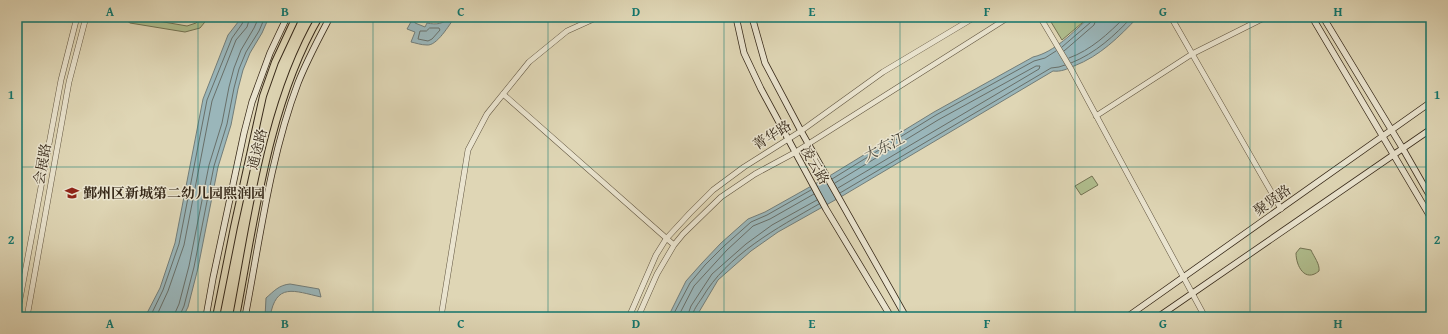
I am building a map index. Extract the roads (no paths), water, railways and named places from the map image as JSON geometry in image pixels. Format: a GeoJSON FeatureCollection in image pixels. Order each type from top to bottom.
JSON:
{"type":"FeatureCollection","features":[{"type":"Feature","properties":{"kind":"main road"},"geometry":{"type":"LineString","coordinates":[[206,317],[242,141],[252,102],[270,53],[288,17]]}},
{"type":"Feature","properties":{"kind":"main road","name":"通途路"},"geometry":{"type":"LineString","coordinates":[[216,317],[263,96],[275,62],[296,17]]}},
{"type":"Feature","properties":{"kind":"main road","name":"通途路"},"geometry":{"type":"LineString","coordinates":[[236,317],[262,182],[277,120],[294,70],[319,17]]}},
{"type":"Feature","properties":{"kind":"main road"},"geometry":{"type":"LineString","coordinates":[[245,317],[278,146],[298,83],[330,17]]}},
{"type":"Feature","properties":{"kind":"main road","name":"凌云路"},"geometry":{"type":"LineString","coordinates":[[736,17],[744,53],[794,153],[891,317]]}},
{"type":"Feature","properties":{"kind":"main road","name":"凌云路"},"geometry":{"type":"LineString","coordinates":[[752,17],[766,63],[801,131],[906,317]]}},
{"type":"Feature","properties":{"kind":"main road"},"geometry":{"type":"LineString","coordinates":[[1312,17],[1431,218]]}},
{"type":"Feature","properties":{"kind":"main road"},"geometry":{"type":"LineString","coordinates":[[1322,17],[1403,149],[1431,198]]}},
{"type":"Feature","properties":{"kind":"main road","name":"聚贤路"},"geometry":{"type":"LineString","coordinates":[[1127,317],[1431,102]]}},
{"type":"Feature","properties":{"kind":"main road"},"geometry":{"type":"LineString","coordinates":[[1158,317],[1431,129]]}},
{"type":"Feature","properties":{"kind":"street","name":"会展路"},"geometry":{"type":"LineString","coordinates":[[17,315],[61,80],[77,17]]}},
{"type":"Feature","properties":{"kind":"street","name":"会展路"},"geometry":{"type":"LineString","coordinates":[[27,317],[70,82],[86,17]]}},
{"type":"Feature","properties":{"kind":"street"},"geometry":{"type":"LineString","coordinates":[[441,317],[468,150],[487,114],[529,62],[567,31],[598,17]]}},
{"type":"Feature","properties":{"kind":"street","name":"菁华路"},"geometry":{"type":"LineString","coordinates":[[629,317],[656,255],[666,239],[714,190],[744,167],[801,131],[883,72],[975,17]]}},
{"type":"Feature","properties":{"kind":"street"},"geometry":{"type":"LineString","coordinates":[[638,317],[657,274],[674,245],[683,234],[721,197],[755,174],[809,144],[1009,17]]}},
{"type":"Feature","properties":{"kind":"street"},"geometry":{"type":"LineString","coordinates":[[1040,17],[1071,69],[1205,317]]}},
{"type":"Feature","properties":{"kind":"street"},"geometry":{"type":"LineString","coordinates":[[1171,17],[1280,208]]}},
{"type":"Feature","properties":{"kind":"street"},"geometry":{"type":"LineString","coordinates":[[1096,116],[1192,54],[1266,17]]}},
{"type":"Feature","properties":{"kind":"street"},"geometry":{"type":"LineString","coordinates":[[503,94],[674,245]]}},
{"type":"Feature","properties":{"kind":"water"},"geometry":{"type":"Polygon","coordinates":[[[242,17],[269,17],[262,33],[250,53],[243,70],[231,125],[218,167],[198,268],[188,307],[183,317],[145,317],[160,288],[175,243],[203,99],[228,35],[242,17]]]}},
{"type":"Feature","properties":{"kind":"water"},"geometry":{"type":"Polygon","coordinates":[[[450,17],[455,17],[439,39],[435,42],[427,45],[411,42],[415,32],[407,29],[412,20],[415,20],[415,23],[425,27],[427,23],[440,23],[450,17]]]}},
{"type":"Feature","properties":{"kind":"water","name":"大东江"},"geometry":{"type":"Polygon","coordinates":[[[1090,17],[1138,17],[1116,39],[1092,57],[1066,69],[1053,71],[844,195],[778,232],[751,251],[718,280],[696,317],[668,317],[686,281],[721,243],[748,219],[765,212],[831,175],[934,112],[1033,57],[1049,51],[1063,41],[1090,17]]]}},
{"type":"Feature","properties":{"kind":"water"},"geometry":{"type":"Polygon","coordinates":[[[290,284],[319,289],[321,297],[295,291],[282,294],[277,298],[270,317],[265,317],[266,298],[280,287],[290,284]]]}},
{"type":"Feature","properties":{"kind":"place","name":"鄞州区新城第二幼儿园熙润园"},"geometry":{"type":"Point","coordinates":[72,193]}}]}
